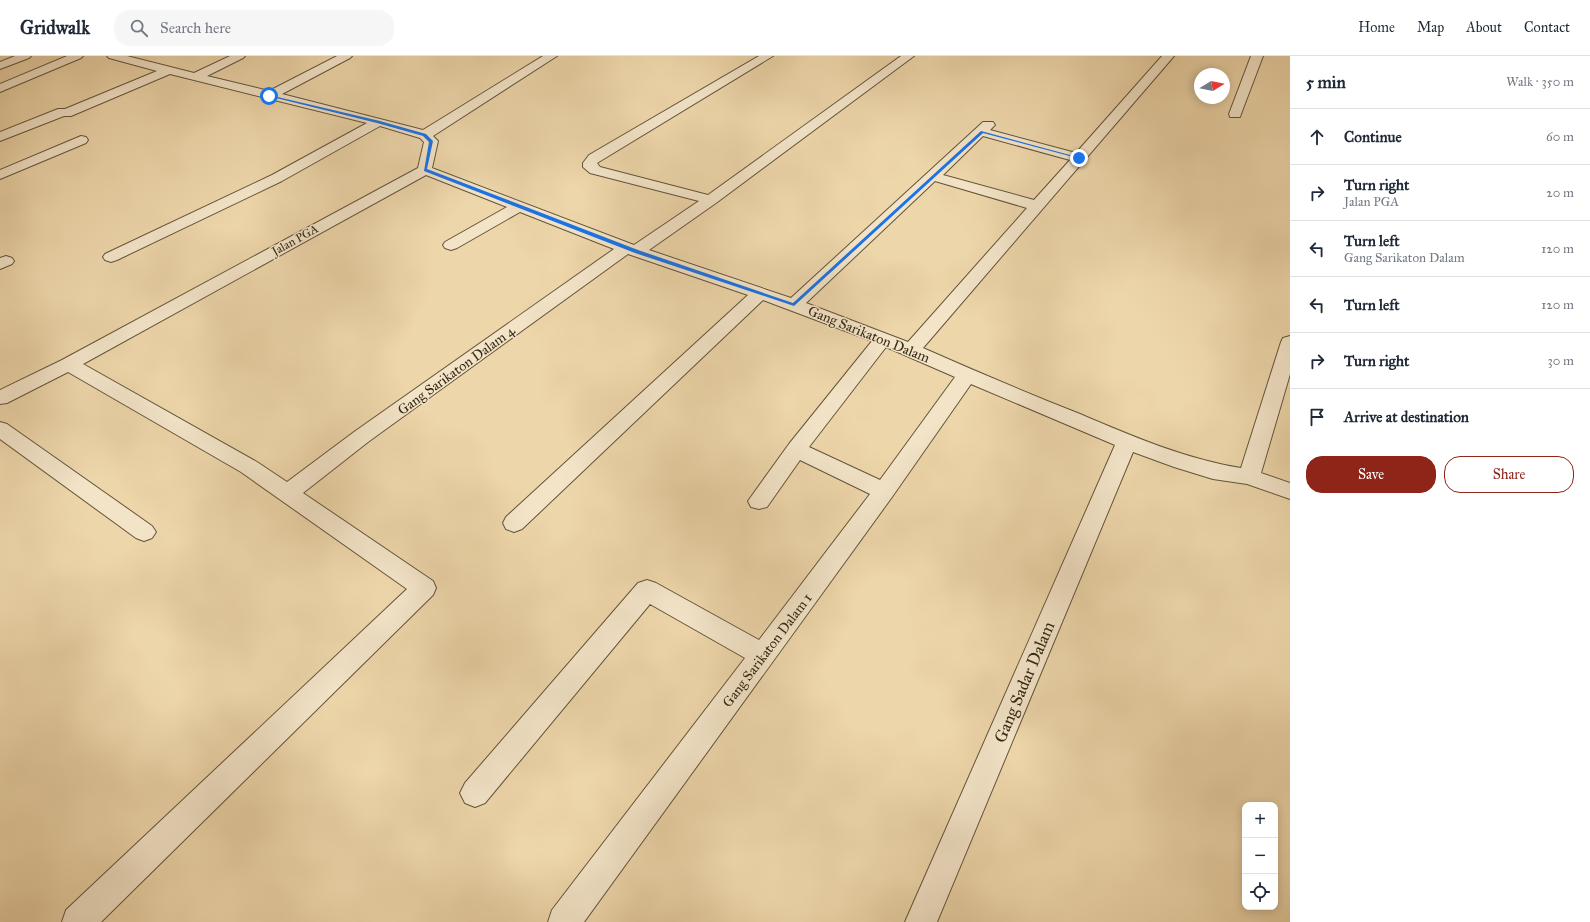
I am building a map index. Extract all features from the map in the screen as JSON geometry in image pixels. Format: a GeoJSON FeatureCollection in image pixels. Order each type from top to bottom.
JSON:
{"type":"FeatureCollection","features":[{"type":"Feature","properties":{"kind":"street"},"geometry":{"type":"LineString","coordinates":[[0,66],[25,56]]}},
{"type":"Feature","properties":{"kind":"street"},"geometry":{"type":"LineString","coordinates":[[0,88],[77,56]]}},
{"type":"Feature","properties":{"kind":"street"},"geometry":{"type":"LineString","coordinates":[[113,56],[378,122],[424,135],[431,141],[425,170]]}},
{"type":"Feature","properties":{"kind":"street"},"geometry":{"type":"LineString","coordinates":[[195,77],[239,56]]}},
{"type":"Feature","properties":{"kind":"street"},"geometry":{"type":"LineString","coordinates":[[269,96],[346,56]]}},
{"type":"Feature","properties":{"kind":"street"},"geometry":{"type":"LineString","coordinates":[[424,135],[551,56]]}},
{"type":"Feature","properties":{"kind":"street"},"geometry":{"type":"LineString","coordinates":[[711,200],[595,170],[590,167],[590,163],[594,158],[767,56]]}},
{"type":"Feature","properties":{"kind":"street","name":"Gang Sarikaton Dalam 4"},"geometry":{"type":"LineString","coordinates":[[287,494],[361,437],[632,250],[711,200],[908,56]]}},
{"type":"Feature","properties":{"kind":"street"},"geometry":{"type":"LineString","coordinates":[[912,350],[1168,56]]}},
{"type":"Feature","properties":{"kind":"street"},"geometry":{"type":"LineString","coordinates":[[1235,114],[1257,56]]}},
{"type":"Feature","properties":{"kind":"street"},"geometry":{"type":"LineString","coordinates":[[0,137],[64,112],[66,113],[169,70]]}},
{"type":"Feature","properties":{"kind":"street"},"geometry":{"type":"LineString","coordinates":[[111,257],[277,178],[378,122]]}},
{"type":"Feature","properties":{"kind":"street"},"geometry":{"type":"LineString","coordinates":[[794,305],[985,128],[1079,158]]}},
{"type":"Feature","properties":{"kind":"street"},"geometry":{"type":"LineString","coordinates":[[3,171],[81,140]]}},
{"type":"Feature","properties":{"kind":"street","name":"Gang Sarikaton Dalam"},"geometry":{"type":"LineString","coordinates":[[425,170],[632,250],[794,305],[912,350],[966,375],[1127,442],[1201,468],[1249,476],[1290,491]]}},
{"type":"Feature","properties":{"kind":"street","name":"Jalan PGA"},"geometry":{"type":"LineString","coordinates":[[0,398],[69,364],[425,170]]}},
{"type":"Feature","properties":{"kind":"street"},"geometry":{"type":"LineString","coordinates":[[932,176],[1037,206]]}},
{"type":"Feature","properties":{"kind":"street"},"geometry":{"type":"LineString","coordinates":[[451,245],[520,206]]}},
{"type":"Feature","properties":{"kind":"street"},"geometry":{"type":"LineString","coordinates":[[514,523],[759,294]]}},
{"type":"Feature","properties":{"kind":"street"},"geometry":{"type":"LineString","coordinates":[[759,501],[796,449],[883,339]]}},
{"type":"Feature","properties":{"kind":"street"},"geometry":{"type":"LineString","coordinates":[[1249,476],[1290,342]]}},
{"type":"Feature","properties":{"kind":"street"},"geometry":{"type":"LineString","coordinates":[[69,364],[249,467],[424,588],[78,922]]}},
{"type":"Feature","properties":{"kind":"street","name":"Gang Sarikaton Dalam 1"},"geometry":{"type":"LineString","coordinates":[[564,922],[884,491],[966,375]]}},
{"type":"Feature","properties":{"kind":"street"},"geometry":{"type":"LineString","coordinates":[[0,429],[144,532]]}},
{"type":"Feature","properties":{"kind":"street","name":"Gang Sadar Dalam"},"geometry":{"type":"LineString","coordinates":[[921,922],[1127,442]]}},
{"type":"Feature","properties":{"kind":"street"},"geometry":{"type":"LineString","coordinates":[[796,449],[884,491]]}},
{"type":"Feature","properties":{"kind":"street"},"geometry":{"type":"LineString","coordinates":[[475,793],[647,590],[763,655]]}},
{"type":"Feature","properties":{"kind":"route"},"geometry":{"type":"LineString","coordinates":[[269,96],[378,122],[424,135],[431,140],[425,170],[637,252],[794,305],[932,176],[982,132],[1079,158]]}}]}
